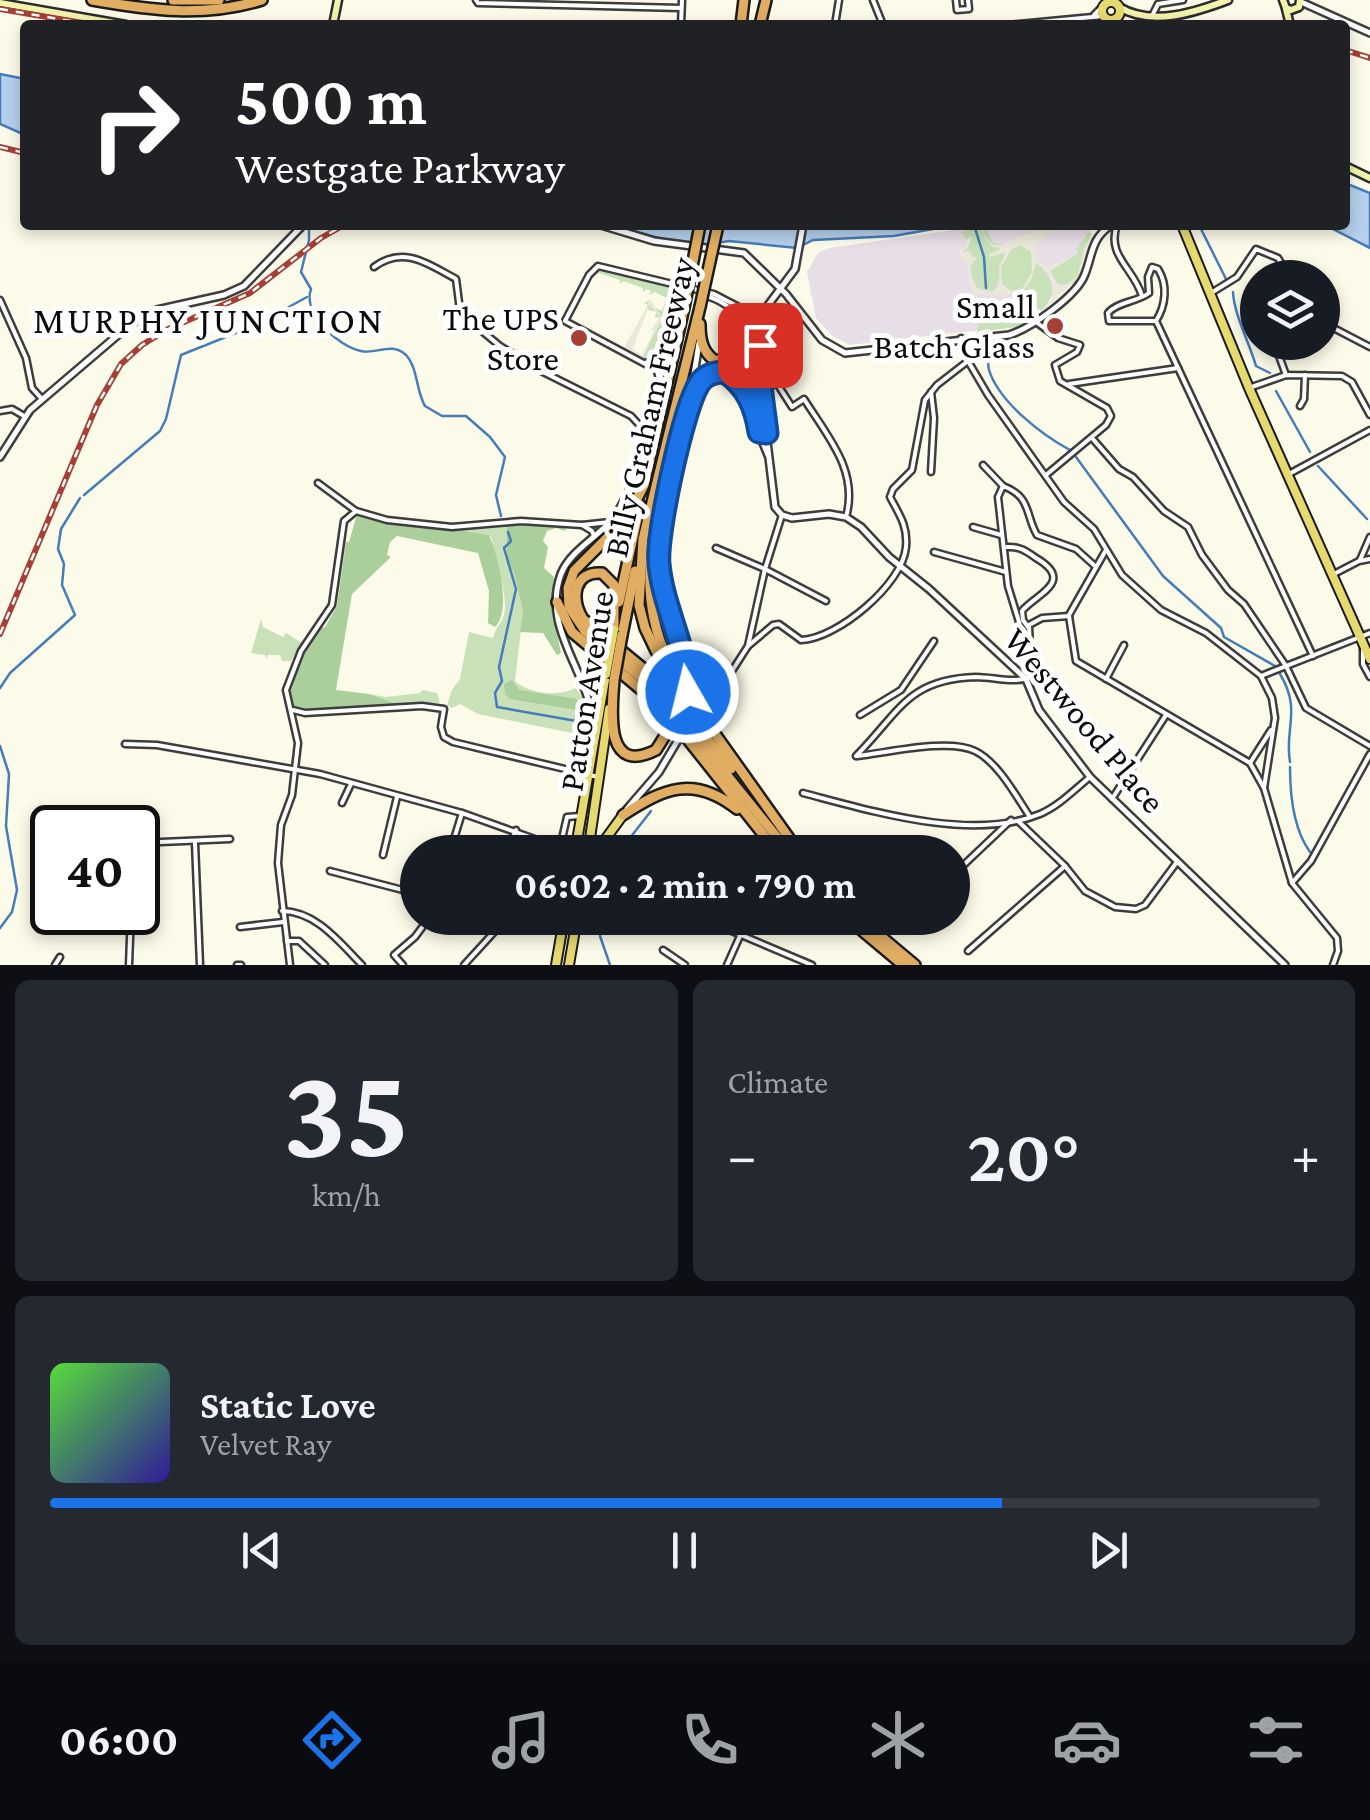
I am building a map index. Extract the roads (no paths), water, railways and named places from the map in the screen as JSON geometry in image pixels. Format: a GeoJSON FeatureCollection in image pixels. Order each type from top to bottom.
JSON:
{"type":"FeatureCollection","features":[{"type":"Feature","properties":{"kind":"highway"},"geometry":{"type":"LineString","coordinates":[[92,0],[193,12],[262,0]]}},
{"type":"Feature","properties":{"kind":"highway"},"geometry":{"type":"LineString","coordinates":[[173,0],[218,0]]}},
{"type":"Feature","properties":{"kind":"highway"},"geometry":{"type":"LineString","coordinates":[[761,20],[763,0]]}},
{"type":"Feature","properties":{"kind":"highway","name":"Billy Graham Freeway"},"geometry":{"type":"LineString","coordinates":[[699,230],[644,485],[628,517],[574,571],[568,595],[571,613],[585,632],[662,695],[774,835]]}},
{"type":"Feature","properties":{"kind":"highway","name":"Billy Graham Freeway"},"geometry":{"type":"LineString","coordinates":[[717,230],[643,539],[638,586],[642,617],[656,651],[786,835]]}},
{"type":"Feature","properties":{"kind":"highway"},"geometry":{"type":"LineString","coordinates":[[700,307],[700,338],[709,357],[728,363]]}},
{"type":"Feature","properties":{"kind":"highway"},"geometry":{"type":"LineString","coordinates":[[666,353],[677,316],[684,308]]}},
{"type":"Feature","properties":{"kind":"highway","name":"Patton Avenue"},"geometry":{"type":"LineString","coordinates":[[610,677],[644,485]]}},
{"type":"Feature","properties":{"kind":"highway"},"geometry":{"type":"LineString","coordinates":[[667,498],[649,585],[653,619],[673,674]]}},
{"type":"Feature","properties":{"kind":"highway","name":"Patton Avenue"},"geometry":{"type":"LineString","coordinates":[[618,632],[643,539]]}},
{"type":"Feature","properties":{"kind":"highway"},"geometry":{"type":"LineString","coordinates":[[618,632],[614,585],[602,573],[588,574],[579,580],[576,590],[576,605],[583,619],[666,688],[748,790],[754,792]]}},
{"type":"Feature","properties":{"kind":"highway"},"geometry":{"type":"LineString","coordinates":[[557,602],[572,632],[662,708],[764,835]]}},
{"type":"Feature","properties":{"kind":"highway"},"geometry":{"type":"LineString","coordinates":[[610,677],[612,736],[622,750],[637,756],[656,750],[666,730],[664,715],[645,691]]}},
{"type":"Feature","properties":{"kind":"highway"},"geometry":{"type":"LineString","coordinates":[[623,815],[653,795],[696,788],[728,802],[760,830]]}},
{"type":"Feature","properties":{"kind":"highway"},"geometry":{"type":"LineString","coordinates":[[865,935],[902,965]]}},
{"type":"Feature","properties":{"kind":"highway"},"geometry":{"type":"LineString","coordinates":[[880,935],[916,965]]}},
{"type":"Feature","properties":{"kind":"main road"},"geometry":{"type":"LineString","coordinates":[[1110,11],[1188,15],[1228,0]]}},
{"type":"Feature","properties":{"kind":"main road"},"geometry":{"type":"LineString","coordinates":[[0,2],[99,20]]}},
{"type":"Feature","properties":{"kind":"main road"},"geometry":{"type":"LineString","coordinates":[[1283,2],[1299,5]]}},
{"type":"Feature","properties":{"kind":"main road"},"geometry":{"type":"LineString","coordinates":[[1184,230],[1249,388],[1370,659]]}},
{"type":"Feature","properties":{"kind":"main road","name":"Patton Avenue"},"geometry":{"type":"LineString","coordinates":[[578,835],[593,743],[610,677]]}},
{"type":"Feature","properties":{"kind":"main road","name":"Patton Avenue"},"geometry":{"type":"LineString","coordinates":[[590,835],[610,677]]}},
{"type":"Feature","properties":{"kind":"main road","name":"Patton Avenue"},"geometry":{"type":"LineString","coordinates":[[608,835],[623,815]]}},
{"type":"Feature","properties":{"kind":"main road"},"geometry":{"type":"LineString","coordinates":[[556,965],[561,935]]}},
{"type":"Feature","properties":{"kind":"main road"},"geometry":{"type":"LineString","coordinates":[[568,965],[574,935]]}},
{"type":"Feature","properties":{"kind":"street"},"geometry":{"type":"LineString","coordinates":[[476,0],[494,4],[682,8]]}},
{"type":"Feature","properties":{"kind":"street"},"geometry":{"type":"LineString","coordinates":[[681,20],[682,0]]}},
{"type":"Feature","properties":{"kind":"street"},"geometry":{"type":"LineString","coordinates":[[956,0],[956,10],[968,9],[968,0]]}},
{"type":"Feature","properties":{"kind":"street"},"geometry":{"type":"LineString","coordinates":[[1154,14],[1158,4],[1184,0]]}},
{"type":"Feature","properties":{"kind":"street"},"geometry":{"type":"LineString","coordinates":[[1299,5],[1339,20]]}},
{"type":"Feature","properties":{"kind":"street"},"geometry":{"type":"LineString","coordinates":[[1044,20],[1110,11]]}},
{"type":"Feature","properties":{"kind":"street"},"geometry":{"type":"LineString","coordinates":[[0,457],[24,416],[132,322],[147,314],[224,295],[244,286],[298,230]]}},
{"type":"Feature","properties":{"kind":"street"},"geometry":{"type":"LineString","coordinates":[[618,230],[654,241],[739,250],[752,257],[822,340],[845,353],[1009,334],[1036,322],[1082,281],[1092,244],[1108,230]]}},
{"type":"Feature","properties":{"kind":"street"},"geometry":{"type":"LineString","coordinates":[[760,384],[778,385],[792,407],[804,399],[818,420],[848,477],[851,493],[846,517],[829,514],[792,518],[776,507],[760,384],[759,359],[764,316],[771,298],[795,269],[803,230]]}},
{"type":"Feature","properties":{"kind":"street"},"geometry":{"type":"LineString","coordinates":[[1114,230],[1115,253],[1134,274],[1142,297]]}},
{"type":"Feature","properties":{"kind":"street"},"geometry":{"type":"LineString","coordinates":[[1249,260],[1261,248],[1279,260]]}},
{"type":"Feature","properties":{"kind":"street"},"geometry":{"type":"LineString","coordinates":[[374,267],[386,258],[407,255],[456,279],[460,310],[500,346],[630,416],[645,431]]}},
{"type":"Feature","properties":{"kind":"street"},"geometry":{"type":"LineString","coordinates":[[659,378],[642,362],[565,321],[589,275],[598,266],[719,300],[740,317],[742,337],[734,356],[702,380],[688,410]]}},
{"type":"Feature","properties":{"kind":"street"},"geometry":{"type":"LineString","coordinates":[[1155,266],[1164,281],[1164,305],[1156,321],[1109,321],[1108,314],[1114,306],[1149,294],[1150,270],[1155,266]]}},
{"type":"Feature","properties":{"kind":"street"},"geometry":{"type":"LineString","coordinates":[[1211,293],[1240,273]]}},
{"type":"Feature","properties":{"kind":"street"},"geometry":{"type":"LineString","coordinates":[[0,300],[26,358],[32,388],[42,399]]}},
{"type":"Feature","properties":{"kind":"street"},"geometry":{"type":"LineString","coordinates":[[1156,321],[1313,656]]}},
{"type":"Feature","properties":{"kind":"street"},"geometry":{"type":"LineString","coordinates":[[1036,322],[1043,330],[1080,345],[1077,352],[1055,365],[1062,384],[1178,368]]}},
{"type":"Feature","properties":{"kind":"street"},"geometry":{"type":"LineString","coordinates":[[1340,331],[1370,347]]}},
{"type":"Feature","properties":{"kind":"street","name":"Patton Avenue"},"geometry":{"type":"LineString","coordinates":[[623,815],[659,772],[678,740],[687,703],[687,672],[659,566],[658,547],[700,338]]}},
{"type":"Feature","properties":{"kind":"street"},"geometry":{"type":"LineString","coordinates":[[962,338],[968,361],[1046,475],[1077,516],[1094,529],[1122,575],[1160,610],[1206,633],[1261,676],[1272,698],[1274,727],[1264,788]]}},
{"type":"Feature","properties":{"kind":"street"},"geometry":{"type":"LineString","coordinates":[[642,362],[655,361],[666,353]]}},
{"type":"Feature","properties":{"kind":"street","name":"Patton Avenue"},"geometry":{"type":"LineString","coordinates":[[593,743],[592,704],[560,634],[560,577],[566,565],[610,522],[632,483],[666,353]]}},
{"type":"Feature","properties":{"kind":"street"},"geometry":{"type":"LineString","coordinates":[[1280,360],[1286,376]]}},
{"type":"Feature","properties":{"kind":"street"},"geometry":{"type":"LineString","coordinates":[[723,686],[748,646],[773,625],[779,624],[795,638],[807,640],[854,620],[874,600],[899,565],[906,543],[903,518],[891,500],[891,492],[912,470],[922,408],[930,392],[968,361]]}},
{"type":"Feature","properties":{"kind":"street"},"geometry":{"type":"LineString","coordinates":[[728,363],[755,408],[762,446],[770,458]]}},
{"type":"Feature","properties":{"kind":"street"},"geometry":{"type":"LineString","coordinates":[[719,371],[738,382]]}},
{"type":"Feature","properties":{"kind":"street"},"geometry":{"type":"LineString","coordinates":[[1249,388],[1286,376],[1349,379],[1370,415]]}},
{"type":"Feature","properties":{"kind":"street"},"geometry":{"type":"LineString","coordinates":[[1300,406],[1304,376]]}},
{"type":"Feature","properties":{"kind":"street"},"geometry":{"type":"LineString","coordinates":[[1046,475],[1092,438],[1111,416],[1107,408],[1069,384]]}},
{"type":"Feature","properties":{"kind":"street"},"geometry":{"type":"LineString","coordinates":[[930,392],[934,418],[930,472]]}},
{"type":"Feature","properties":{"kind":"street"},"geometry":{"type":"LineString","coordinates":[[0,411],[12,408],[24,416]]}},
{"type":"Feature","properties":{"kind":"street"},"geometry":{"type":"LineString","coordinates":[[630,416],[642,416],[651,410]]}},
{"type":"Feature","properties":{"kind":"street"},"geometry":{"type":"LineString","coordinates":[[758,430],[767,433]]}},
{"type":"Feature","properties":{"kind":"street"},"geometry":{"type":"LineString","coordinates":[[1289,474],[1370,430]]}},
{"type":"Feature","properties":{"kind":"street"},"geometry":{"type":"LineString","coordinates":[[1092,438],[1152,500],[1188,528],[1202,555],[1228,590],[1244,604],[1286,666],[1306,708],[1370,746]]}},
{"type":"Feature","properties":{"kind":"street"},"geometry":{"type":"LineString","coordinates":[[983,465],[1026,504],[1037,536],[1076,549],[1095,566]]}},
{"type":"Feature","properties":{"kind":"street"},"geometry":{"type":"LineString","coordinates":[[318,482],[356,511],[386,520],[452,528],[521,521],[582,525],[610,522]]}},
{"type":"Feature","properties":{"kind":"street"},"geometry":{"type":"LineString","coordinates":[[1003,486],[998,497],[1006,572],[1013,605],[1028,638]]}},
{"type":"Feature","properties":{"kind":"street"},"geometry":{"type":"LineString","coordinates":[[290,965],[278,863],[298,744],[287,688],[301,650],[332,604],[344,522],[356,511]]}},
{"type":"Feature","properties":{"kind":"street"},"geometry":{"type":"LineString","coordinates":[[748,646],[782,514]]}},
{"type":"Feature","properties":{"kind":"street","name":"Westwood Place"},"geometry":{"type":"LineString","coordinates":[[846,517],[1026,680],[1039,710],[1090,776],[1285,965]]}},
{"type":"Feature","properties":{"kind":"street"},"geometry":{"type":"LineString","coordinates":[[582,525],[592,530],[594,536]]}},
{"type":"Feature","properties":{"kind":"street"},"geometry":{"type":"LineString","coordinates":[[972,527],[1004,535]]}},
{"type":"Feature","properties":{"kind":"street"},"geometry":{"type":"LineString","coordinates":[[1359,561],[1370,537]]}},
{"type":"Feature","properties":{"kind":"street"},"geometry":{"type":"LineString","coordinates":[[1005,547],[1019,547],[1051,572],[1046,593],[1023,609],[1031,677],[958,678],[918,690],[856,756],[940,746],[972,749],[988,761],[1030,817]]}},
{"type":"Feature","properties":{"kind":"street"},"geometry":{"type":"LineString","coordinates":[[716,548],[765,568],[826,601]]}},
{"type":"Feature","properties":{"kind":"street"},"geometry":{"type":"LineString","coordinates":[[1106,550],[1069,616],[1076,661],[1250,763],[1264,788],[1292,883],[1334,930],[1338,945],[1333,965]]}},
{"type":"Feature","properties":{"kind":"street"},"geometry":{"type":"LineString","coordinates":[[934,552],[1006,572]]}},
{"type":"Feature","properties":{"kind":"street"},"geometry":{"type":"LineString","coordinates":[[1332,575],[1370,559]]}},
{"type":"Feature","properties":{"kind":"street"},"geometry":{"type":"LineString","coordinates":[[1028,626],[1042,618],[1069,616]]}},
{"type":"Feature","properties":{"kind":"street"},"geometry":{"type":"LineString","coordinates":[[1261,676],[1370,633]]}},
{"type":"Feature","properties":{"kind":"street"},"geometry":{"type":"LineString","coordinates":[[860,715],[906,684],[934,641]]}},
{"type":"Feature","properties":{"kind":"street"},"geometry":{"type":"LineString","coordinates":[[1106,680],[1124,645]]}},
{"type":"Feature","properties":{"kind":"street"},"geometry":{"type":"LineString","coordinates":[[1363,648],[1363,664],[1370,678]]}},
{"type":"Feature","properties":{"kind":"street"},"geometry":{"type":"LineString","coordinates":[[906,684],[918,690]]}},
{"type":"Feature","properties":{"kind":"street"},"geometry":{"type":"LineString","coordinates":[[290,710],[305,713],[422,706],[444,709],[441,727],[444,737],[453,742],[598,777]]}},
{"type":"Feature","properties":{"kind":"street"},"geometry":{"type":"LineString","coordinates":[[1112,800],[1166,714]]}},
{"type":"Feature","properties":{"kind":"street"},"geometry":{"type":"LineString","coordinates":[[1250,763],[1274,727]]}},
{"type":"Feature","properties":{"kind":"street"},"geometry":{"type":"LineString","coordinates":[[126,744],[156,745],[296,768],[462,813],[527,835]]}},
{"type":"Feature","properties":{"kind":"street"},"geometry":{"type":"LineString","coordinates":[[1292,883],[1311,861],[1370,754]]}},
{"type":"Feature","properties":{"kind":"street"},"geometry":{"type":"LineString","coordinates":[[570,769],[591,756]]}},
{"type":"Feature","properties":{"kind":"street"},"geometry":{"type":"LineString","coordinates":[[570,769],[586,786]]}},
{"type":"Feature","properties":{"kind":"street"},"geometry":{"type":"LineString","coordinates":[[803,793],[889,815],[958,824],[1030,817],[1050,808],[1090,776]]}},
{"type":"Feature","properties":{"kind":"street"},"geometry":{"type":"LineString","coordinates":[[342,803],[351,784]]}},
{"type":"Feature","properties":{"kind":"street"},"geometry":{"type":"LineString","coordinates":[[382,855],[397,798]]}},
{"type":"Feature","properties":{"kind":"street"},"geometry":{"type":"LineString","coordinates":[[455,835],[462,813]]}},
{"type":"Feature","properties":{"kind":"street"},"geometry":{"type":"LineString","coordinates":[[563,835],[567,817],[581,816]]}},
{"type":"Feature","properties":{"kind":"street"},"geometry":{"type":"LineString","coordinates":[[1014,820],[1065,866],[1090,895],[1131,910],[1146,905],[1176,862]]}},
{"type":"Feature","properties":{"kind":"street"},"geometry":{"type":"LineString","coordinates":[[970,860],[1014,820]]}},
{"type":"Feature","properties":{"kind":"street"},"geometry":{"type":"LineString","coordinates":[[514,835],[516,830]]}},
{"type":"Feature","properties":{"kind":"street"},"geometry":{"type":"LineString","coordinates":[[160,843],[230,839]]}},
{"type":"Feature","properties":{"kind":"street"},"geometry":{"type":"LineString","coordinates":[[196,843],[200,965]]}},
{"type":"Feature","properties":{"kind":"street"},"geometry":{"type":"LineString","coordinates":[[968,951],[1065,866]]}},
{"type":"Feature","properties":{"kind":"street"},"geometry":{"type":"LineString","coordinates":[[330,871],[400,889]]}},
{"type":"Feature","properties":{"kind":"street"},"geometry":{"type":"LineString","coordinates":[[282,911],[324,927],[362,965]]}},
{"type":"Feature","properties":{"kind":"street"},"geometry":{"type":"LineString","coordinates":[[240,926],[284,922]]}},
{"type":"Feature","properties":{"kind":"street"},"geometry":{"type":"LineString","coordinates":[[129,965],[130,935]]}},
{"type":"Feature","properties":{"kind":"street"},"geometry":{"type":"LineString","coordinates":[[404,965],[394,955],[416,935]]}},
{"type":"Feature","properties":{"kind":"street"},"geometry":{"type":"LineString","coordinates":[[464,965],[492,935]]}},
{"type":"Feature","properties":{"kind":"street"},"geometry":{"type":"LineString","coordinates":[[728,965],[740,935]]}},
{"type":"Feature","properties":{"kind":"street"},"geometry":{"type":"LineString","coordinates":[[742,935],[812,965]]}},
{"type":"Feature","properties":{"kind":"street"},"geometry":{"type":"LineString","coordinates":[[286,941],[298,941],[325,965]]}},
{"type":"Feature","properties":{"kind":"street"},"geometry":{"type":"LineString","coordinates":[[663,950],[686,965]]}},
{"type":"Feature","properties":{"kind":"street"},"geometry":{"type":"LineString","coordinates":[[56,965],[60,957]]}},
{"type":"Feature","properties":{"kind":"water"},"geometry":{"type":"Polygon","coordinates":[[[0,74],[20,78],[20,133],[0,124],[0,74]]]}},
{"type":"Feature","properties":{"kind":"water"},"geometry":{"type":"Polygon","coordinates":[[[1350,185],[1370,193],[1370,248],[1335,230],[1350,230],[1350,185]]]}},
{"type":"Feature","properties":{"kind":"water"},"geometry":{"type":"Polygon","coordinates":[[[630,230],[927,230],[894,236],[813,240],[797,248],[729,241],[705,245],[630,230]]]}},
{"type":"Feature","properties":{"kind":"waterway"},"geometry":{"type":"LineString","coordinates":[[309,230],[301,272],[311,289],[312,309],[317,318],[333,336],[352,348],[367,352],[395,349],[406,355],[425,406],[442,416],[466,416],[490,437],[505,457],[496,495],[501,516]]}},
{"type":"Feature","properties":{"kind":"waterway"},"geometry":{"type":"LineString","coordinates":[[976,230],[984,257],[986,288]]}},
{"type":"Feature","properties":{"kind":"waterway"},"geometry":{"type":"LineString","coordinates":[[1202,230],[1226,279]]}},
{"type":"Feature","properties":{"kind":"waterway"},"geometry":{"type":"LineString","coordinates":[[1233,292],[1256,366],[1270,373]]}},
{"type":"Feature","properties":{"kind":"waterway"},"geometry":{"type":"LineString","coordinates":[[84,495],[160,431],[181,355],[256,325],[307,297]]}},
{"type":"Feature","properties":{"kind":"waterway"},"geometry":{"type":"LineString","coordinates":[[990,345],[989,370],[1002,394],[1035,427],[1070,450]]}},
{"type":"Feature","properties":{"kind":"waterway"},"geometry":{"type":"LineString","coordinates":[[1276,391],[1310,452]]}},
{"type":"Feature","properties":{"kind":"waterway"},"geometry":{"type":"LineString","coordinates":[[1076,457],[1163,576],[1221,628],[1224,637],[1275,666]]}},
{"type":"Feature","properties":{"kind":"waterway"},"geometry":{"type":"LineString","coordinates":[[1318,466],[1367,519]]}},
{"type":"Feature","properties":{"kind":"waterway"},"geometry":{"type":"LineString","coordinates":[[0,688],[10,673],[75,615],[62,585],[64,564],[58,549],[61,529],[80,498]]}},
{"type":"Feature","properties":{"kind":"waterway"},"geometry":{"type":"LineString","coordinates":[[508,532],[511,541],[504,548],[516,589],[499,667],[502,681],[495,693],[497,707],[582,722]]}},
{"type":"Feature","properties":{"kind":"waterway"},"geometry":{"type":"LineString","coordinates":[[1280,674],[1290,698],[1290,762]]}},
{"type":"Feature","properties":{"kind":"waterway"},"geometry":{"type":"LineString","coordinates":[[0,746],[9,774],[6,826],[17,890],[12,912],[0,928]]}},
{"type":"Feature","properties":{"kind":"waterway"},"geometry":{"type":"LineString","coordinates":[[1290,767],[1294,811],[1310,852]]}},
{"type":"Feature","properties":{"kind":"waterway"},"geometry":{"type":"LineString","coordinates":[[632,835],[651,811]]}},
{"type":"Feature","properties":{"kind":"waterway"},"geometry":{"type":"LineString","coordinates":[[600,935],[610,965]]}},
{"type":"Feature","properties":{"kind":"railway"},"geometry":{"type":"LineString","coordinates":[[0,9],[65,20]]}},
{"type":"Feature","properties":{"kind":"railway"},"geometry":{"type":"LineString","coordinates":[[1350,52],[1370,58]]}},
{"type":"Feature","properties":{"kind":"railway"},"geometry":{"type":"LineString","coordinates":[[0,147],[20,152]]}},
{"type":"Feature","properties":{"kind":"railway"},"geometry":{"type":"LineString","coordinates":[[0,634],[97,405],[121,364],[166,330],[250,293],[335,230]]}},
{"type":"Feature","properties":{"kind":"place","name":"Small Batch Glass"},"geometry":{"type":"Point","coordinates":[1055,326]}},
{"type":"Feature","properties":{"kind":"place","name":"The UPS Store"},"geometry":{"type":"Point","coordinates":[579,338]}},
{"type":"Feature","properties":{"kind":"district","name":"MURPHY JUNCTION"},"geometry":{"type":"Point","coordinates":[209,320]}}]}
